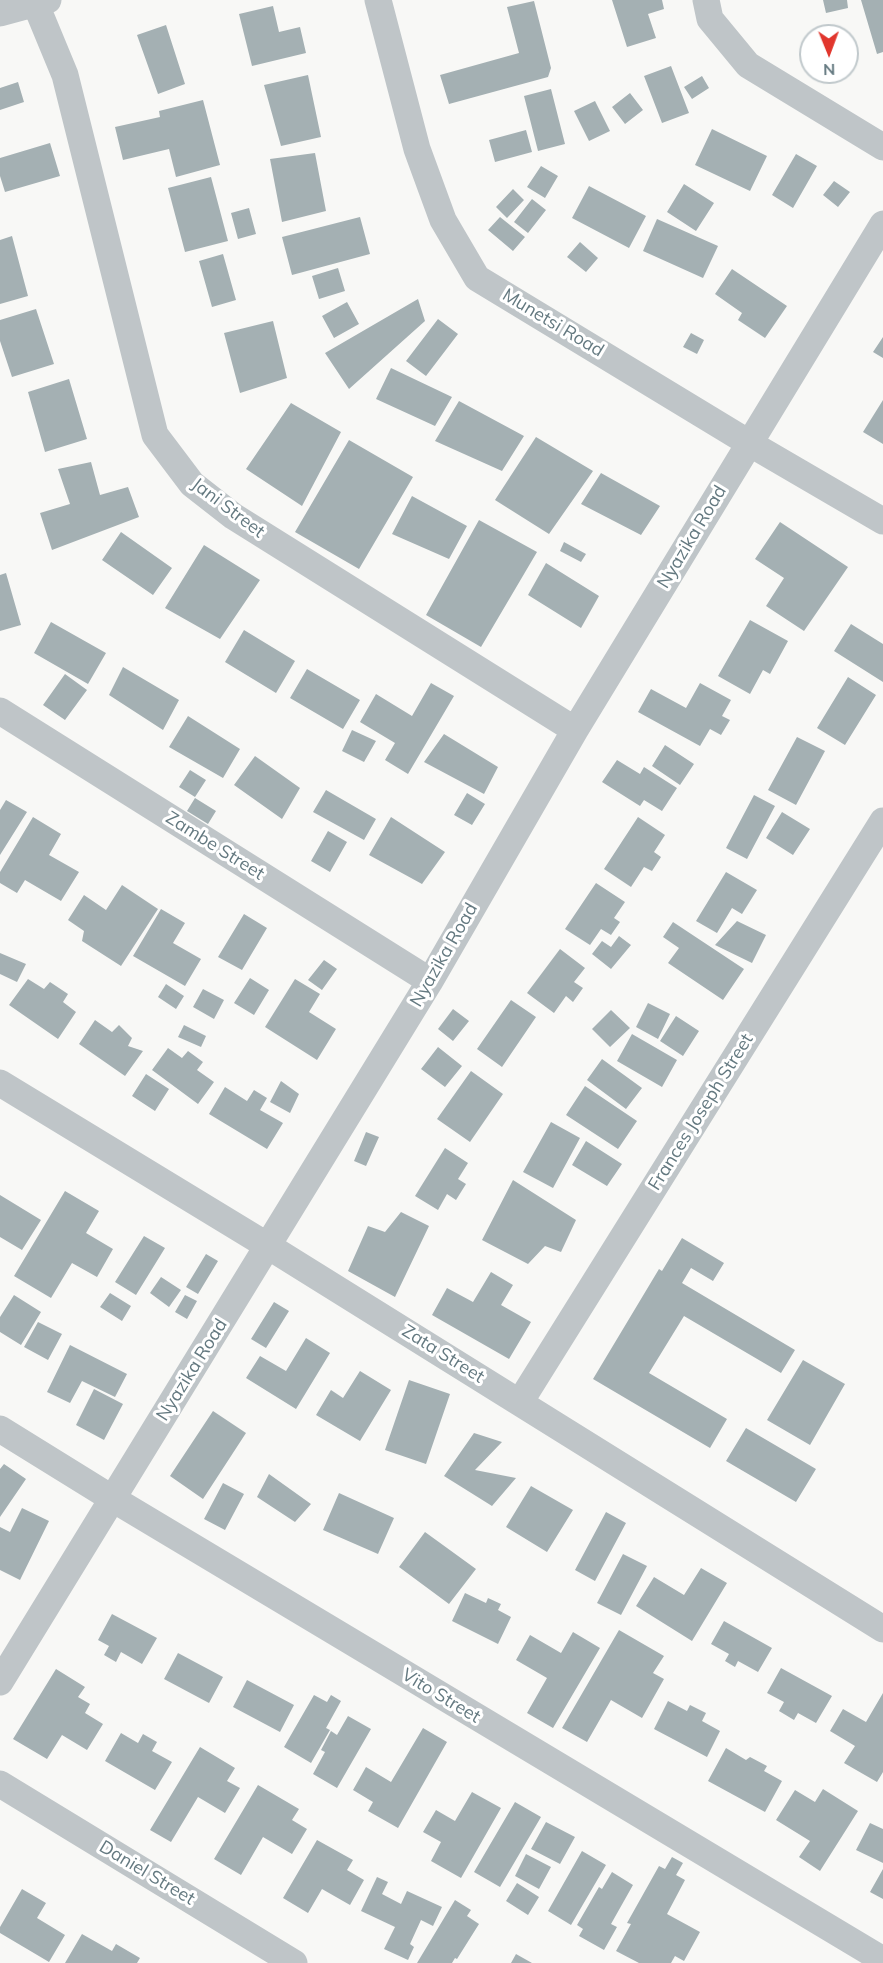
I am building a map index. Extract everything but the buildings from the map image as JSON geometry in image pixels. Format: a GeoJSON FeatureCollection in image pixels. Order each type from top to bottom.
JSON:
{"type":"FeatureCollection","features":[{"type":"Feature","properties":{"kind":"street","name":"Munetsi Road"},"geometry":{"type":"LineString","coordinates":[[378,0],[417,150],[443,220],[477,278],[749,443],[883,521]]}},
{"type":"Feature","properties":{"kind":"street"},"geometry":{"type":"LineString","coordinates":[[706,0],[710,19],[748,65],[883,147]]}},
{"type":"Feature","properties":{"kind":"street"},"geometry":{"type":"LineString","coordinates":[[0,14],[39,1]]}},
{"type":"Feature","properties":{"kind":"street","name":"Jani Street"},"geometry":{"type":"LineString","coordinates":[[39,1],[65,75],[155,435],[192,484],[233,516],[575,730]]}},
{"type":"Feature","properties":{"kind":"street","name":"Nyazika Road"},"geometry":{"type":"LineString","coordinates":[[0,1682],[430,981],[575,730],[883,224]]}},
{"type":"Feature","properties":{"kind":"street","name":"Zambe Street"},"geometry":{"type":"LineString","coordinates":[[0,711],[430,981]]}},
{"type":"Feature","properties":{"kind":"street","name":"Frances Joseph Street"},"geometry":{"type":"LineString","coordinates":[[520,1402],[883,821]]}},
{"type":"Feature","properties":{"kind":"street","name":"Zata Street"},"geometry":{"type":"LineString","coordinates":[[0,1083],[881,1623]]}},
{"type":"Feature","properties":{"kind":"street","name":"Vito Street"},"geometry":{"type":"LineString","coordinates":[[0,1429],[883,1960]]}},
{"type":"Feature","properties":{"kind":"street","name":"Daniel Street"},"geometry":{"type":"LineString","coordinates":[[0,1784],[294,1963]]}}]}
